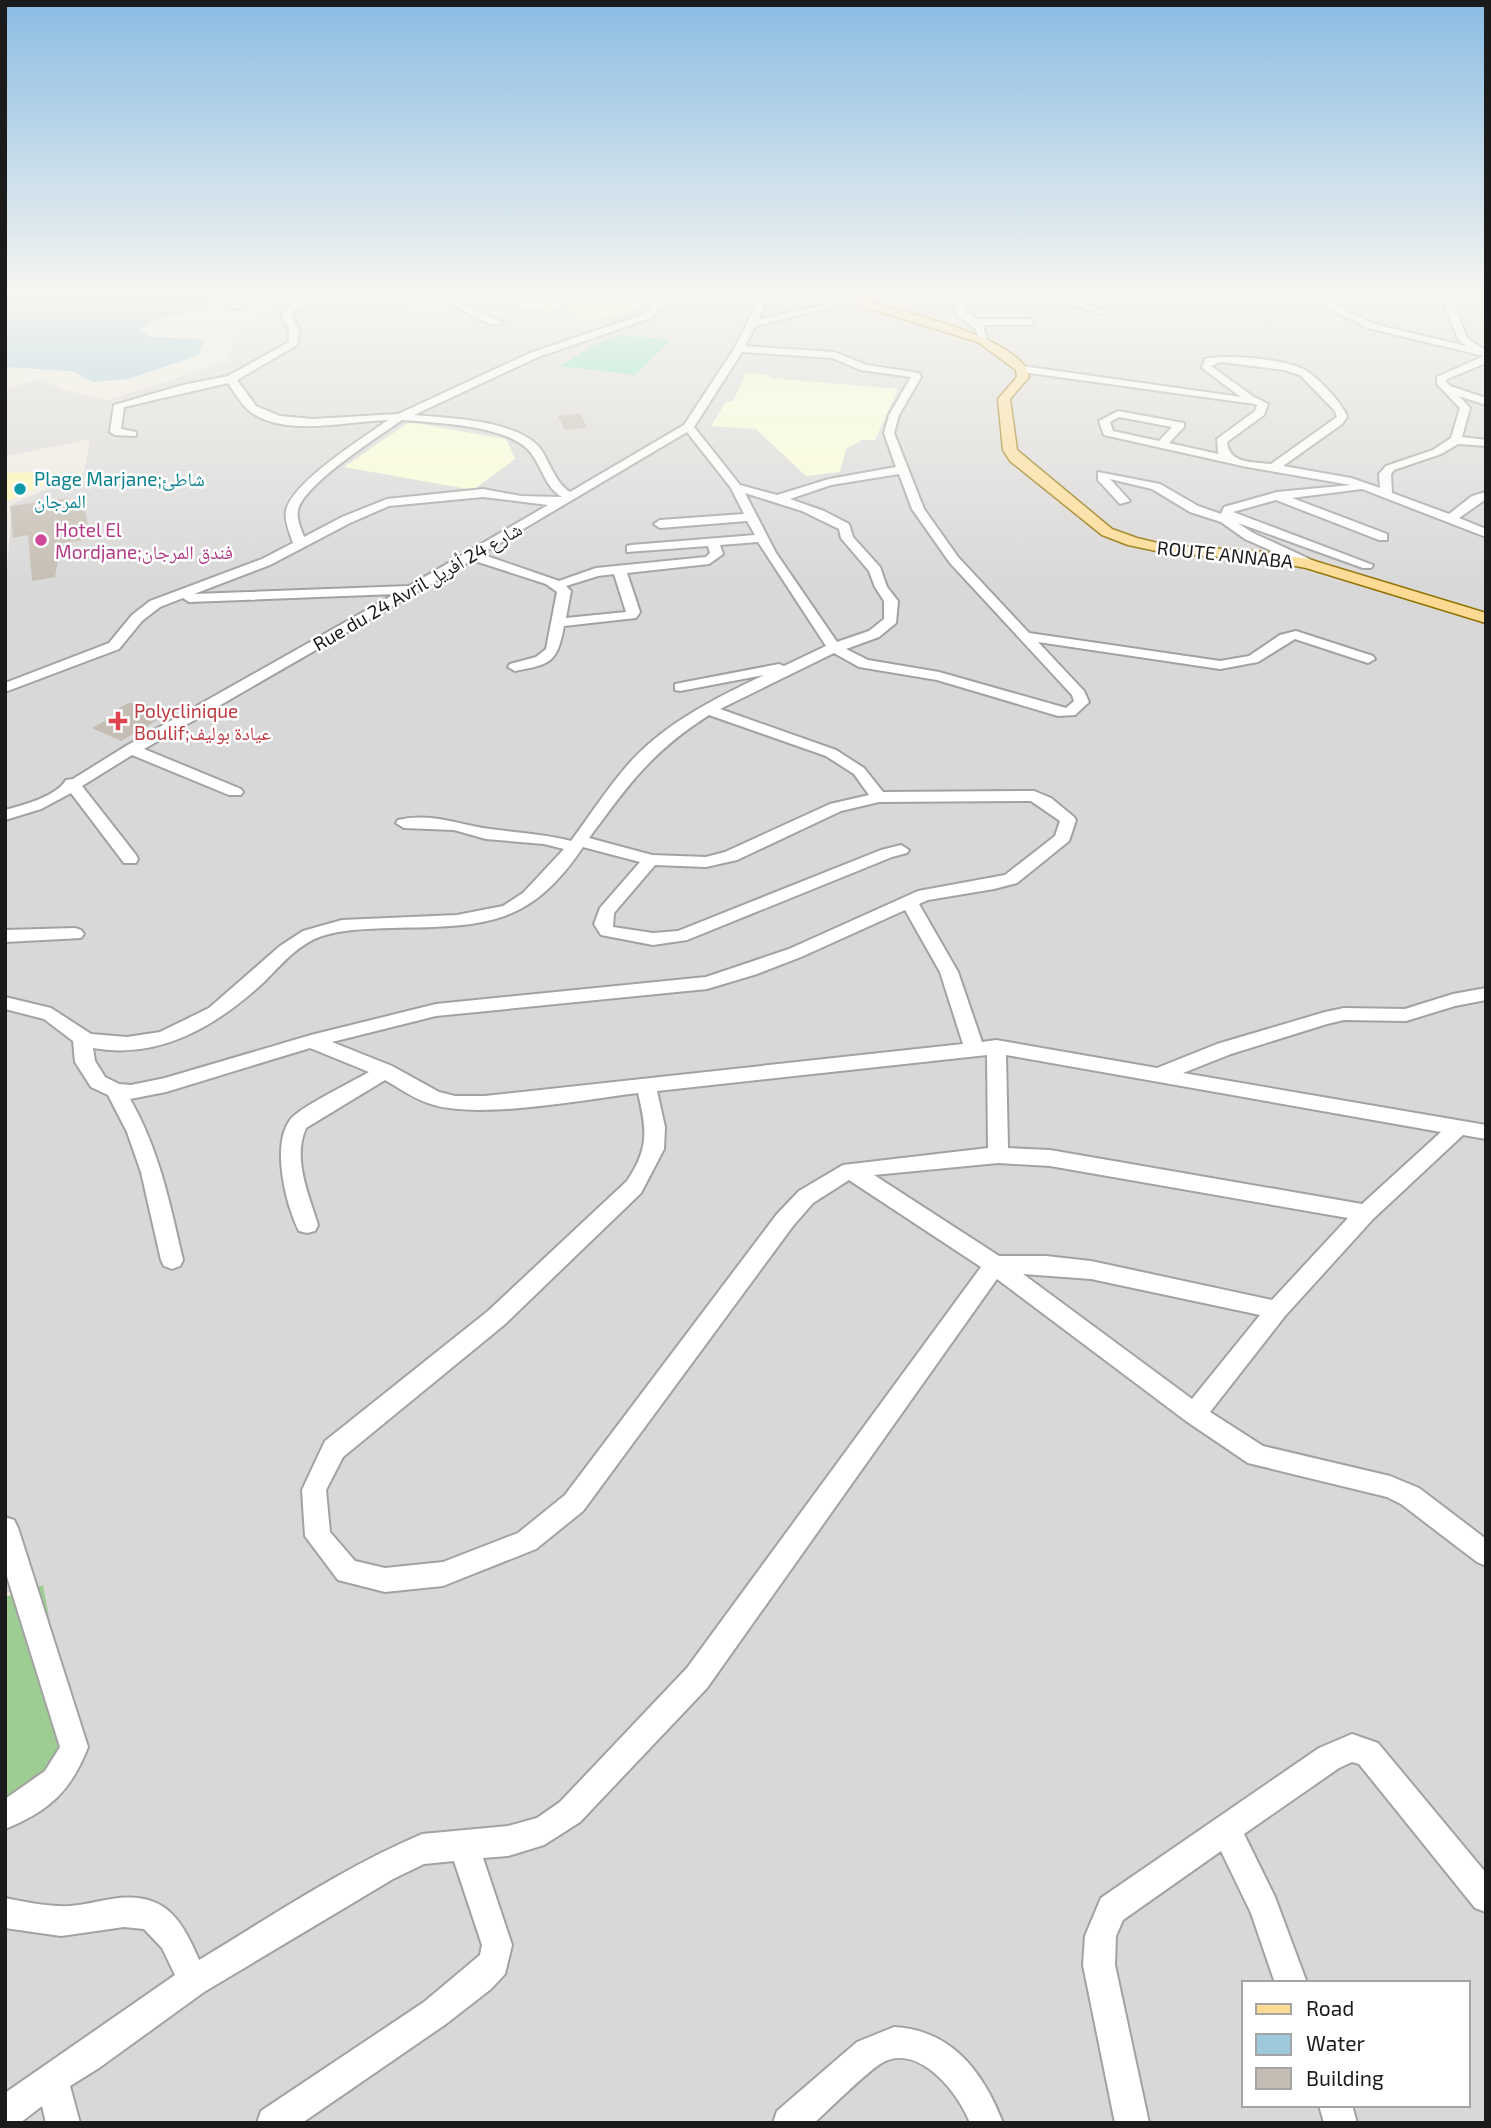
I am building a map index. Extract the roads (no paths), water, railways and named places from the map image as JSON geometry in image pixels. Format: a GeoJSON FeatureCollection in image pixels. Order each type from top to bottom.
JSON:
{"type":"FeatureCollection","features":[{"type":"Feature","properties":{"kind":"main road","name":"ROUTE ANNABA"},"geometry":{"type":"LineString","coordinates":[[1012,391],[1004,399],[1010,450],[1026,467],[1107,532],[1166,550],[1264,556],[1312,565],[1486,618]]}},
{"type":"Feature","properties":{"kind":"street"},"geometry":{"type":"LineString","coordinates":[[132,434],[115,432],[119,405],[171,391]]}},
{"type":"Feature","properties":{"kind":"street"},"geometry":{"type":"LineString","coordinates":[[239,391],[253,409],[280,419],[307,421],[400,417],[519,435],[533,446],[566,499]]}},
{"type":"Feature","properties":{"kind":"street"},"geometry":{"type":"LineString","coordinates":[[299,543],[291,513],[299,494],[320,475],[400,417],[456,391]]}},
{"type":"Feature","properties":{"kind":"street","name":"Rue du 24 Avril شارع 24 أفريل"},"geometry":{"type":"LineString","coordinates":[[5,815],[53,799],[72,783],[412,590],[663,443],[688,427],[711,391]]}},
{"type":"Feature","properties":{"kind":"street"},"geometry":{"type":"LineString","coordinates":[[688,427],[736,487],[762,538],[834,648],[864,664],[939,676],[1058,712],[1070,712],[1078,708],[1083,702],[1079,694],[954,560],[918,509],[889,433],[894,415],[908,391]]}},
{"type":"Feature","properties":{"kind":"street"},"geometry":{"type":"LineString","coordinates":[[1176,391],[1263,404]]}},
{"type":"Feature","properties":{"kind":"street"},"geometry":{"type":"LineString","coordinates":[[1239,391],[1263,404]]}},
{"type":"Feature","properties":{"kind":"street"},"geometry":{"type":"LineString","coordinates":[[1272,469],[1342,417],[1340,410],[1322,391]]}},
{"type":"Feature","properties":{"kind":"street"},"geometry":{"type":"LineString","coordinates":[[1449,391],[1465,408],[1456,440]]}},
{"type":"Feature","properties":{"kind":"street"},"geometry":{"type":"LineString","coordinates":[[1458,391],[1486,402]]}},
{"type":"Feature","properties":{"kind":"street"},"geometry":{"type":"LineString","coordinates":[[1229,460],[1222,452],[1221,441],[1260,413],[1263,404]]}},
{"type":"Feature","properties":{"kind":"street"},"geometry":{"type":"LineString","coordinates":[[1162,444],[1180,425],[1118,414],[1104,421],[1108,433],[1272,469],[1328,476],[1365,487],[1486,533]]}},
{"type":"Feature","properties":{"kind":"street"},"geometry":{"type":"LineString","coordinates":[[1386,495],[1385,474],[1390,468],[1437,452],[1456,440],[1486,443]]}},
{"type":"Feature","properties":{"kind":"street"},"geometry":{"type":"LineString","coordinates":[[663,443],[699,441]]}},
{"type":"Feature","properties":{"kind":"street"},"geometry":{"type":"LineString","coordinates":[[1124,501],[1104,480],[1101,469],[1156,486],[1194,509],[1226,516],[1367,565]]}},
{"type":"Feature","properties":{"kind":"street"},"geometry":{"type":"LineString","coordinates":[[776,499],[821,483],[902,470]]}},
{"type":"Feature","properties":{"kind":"street"},"geometry":{"type":"LineString","coordinates":[[555,482],[585,488]]}},
{"type":"Feature","properties":{"kind":"street"},"geometry":{"type":"LineString","coordinates":[[5,1003],[24,1005],[56,1018],[82,1039],[126,1044],[160,1040],[192,1027],[233,1000],[290,946],[318,931],[351,924],[477,918],[509,910],[529,898],[578,844],[617,787],[642,760],[709,710],[834,648],[885,628],[892,615],[891,601],[881,587],[875,570],[847,538],[845,527],[816,512],[736,487]]}},
{"type":"Feature","properties":{"kind":"street"},"geometry":{"type":"LineString","coordinates":[[1226,516],[1234,506],[1277,496],[1365,487]]}},
{"type":"Feature","properties":{"kind":"street"},"geometry":{"type":"LineString","coordinates":[[5,688],[114,646],[146,609],[266,562],[359,514],[402,500],[483,493],[521,500],[566,499]]}},
{"type":"Feature","properties":{"kind":"street"},"geometry":{"type":"LineString","coordinates":[[1449,520],[1476,499],[1486,495]]}},
{"type":"Feature","properties":{"kind":"street"},"geometry":{"type":"LineString","coordinates":[[1277,496],[1383,537]]}},
{"type":"Feature","properties":{"kind":"street"},"geometry":{"type":"LineString","coordinates":[[1226,516],[1249,536],[1312,565]]}},
{"type":"Feature","properties":{"kind":"street"},"geometry":{"type":"LineString","coordinates":[[660,524],[751,517]]}},
{"type":"Feature","properties":{"kind":"street"},"geometry":{"type":"LineString","coordinates":[[631,549],[762,538]]}},
{"type":"Feature","properties":{"kind":"street"},"geometry":{"type":"LineString","coordinates":[[558,585],[590,573],[709,560],[717,554],[713,542]]}},
{"type":"Feature","properties":{"kind":"street"},"geometry":{"type":"LineString","coordinates":[[471,555],[558,585],[564,591],[553,650],[548,657],[515,667]]}},
{"type":"Feature","properties":{"kind":"street"},"geometry":{"type":"LineString","coordinates":[[558,623],[631,615],[633,612],[619,569]]}},
{"type":"Feature","properties":{"kind":"street"},"geometry":{"type":"LineString","coordinates":[[173,598],[412,590]]}},
{"type":"Feature","properties":{"kind":"street"},"geometry":{"type":"LineString","coordinates":[[1024,636],[1220,664],[1243,663],[1258,657],[1284,637],[1296,635],[1368,659]]}},
{"type":"Feature","properties":{"kind":"street"},"geometry":{"type":"LineString","coordinates":[[680,687],[766,670],[792,668]]}},
{"type":"Feature","properties":{"kind":"street"},"geometry":{"type":"LineString","coordinates":[[709,710],[831,753],[859,771],[879,797]]}},
{"type":"Feature","properties":{"kind":"street"},"geometry":{"type":"LineString","coordinates":[[131,749],[235,792]]}},
{"type":"Feature","properties":{"kind":"street"},"geometry":{"type":"LineString","coordinates":[[72,783],[130,859]]}},
{"type":"Feature","properties":{"kind":"street"},"geometry":{"type":"LineString","coordinates":[[82,1039],[85,1062],[98,1082],[115,1090],[131,1092],[166,1085],[311,1041],[436,1010],[707,983],[794,953],[924,895],[1011,879],[1063,838],[1068,820],[1045,801],[1021,795],[879,797],[836,807],[731,856],[706,862],[651,860],[578,844],[498,836],[455,825],[404,823]]}},
{"type":"Feature","properties":{"kind":"street"},"geometry":{"type":"LineString","coordinates":[[651,860],[606,912],[603,924],[607,931],[653,939],[681,936],[887,853],[901,850]]}},
{"type":"Feature","properties":{"kind":"street"},"geometry":{"type":"LineString","coordinates":[[908,901],[934,937],[961,997],[974,1049]]}},
{"type":"Feature","properties":{"kind":"street"},"geometry":{"type":"LineString","coordinates":[[5,936],[75,933]]}},
{"type":"Feature","properties":{"kind":"street"},"geometry":{"type":"LineString","coordinates":[[1157,1076],[1224,1049],[1325,1018],[1344,1014],[1406,1014],[1453,1000],[1486,994]]}},
{"type":"Feature","properties":{"kind":"street"},"geometry":{"type":"LineString","coordinates":[[311,1041],[385,1071],[433,1098],[456,1102],[485,1103],[996,1048],[1486,1132]]}},
{"type":"Feature","properties":{"kind":"street"},"geometry":{"type":"LineString","coordinates":[[996,1048],[998,1155]]}},
{"type":"Feature","properties":{"kind":"street"},"geometry":{"type":"LineString","coordinates":[[307,1225],[291,1163],[293,1131],[305,1119],[385,1071]]}},
{"type":"Feature","properties":{"kind":"street"},"geometry":{"type":"LineString","coordinates":[[646,1085],[658,1138],[651,1163],[634,1187],[496,1318],[334,1449],[314,1490],[318,1536],[347,1571],[385,1580],[443,1574],[527,1541],[575,1503],[785,1220],[806,1197],[827,1182],[850,1171],[998,1155],[1050,1158],[1366,1213]]}},
{"type":"Feature","properties":{"kind":"street"},"geometry":{"type":"LineString","coordinates":[[115,1090],[134,1121],[149,1159],[172,1260]]}},
{"type":"Feature","properties":{"kind":"street"},"geometry":{"type":"LineString","coordinates":[[1194,1413],[1277,1310],[1366,1213],[1460,1127]]}},
{"type":"Feature","properties":{"kind":"street"},"geometry":{"type":"LineString","coordinates":[[850,1171],[995,1265],[1194,1413],[1257,1455],[1390,1487],[1410,1496],[1486,1554]]}},
{"type":"Feature","properties":{"kind":"street"},"geometry":{"type":"LineString","coordinates":[[995,1265],[1046,1265],[1091,1270],[1277,1310]]}},
{"type":"Feature","properties":{"kind":"street"},"geometry":{"type":"LineString","coordinates":[[5,2114],[52,2078],[88,2057],[193,1981],[382,1868],[422,1849],[464,1846],[520,1837],[544,1830],[570,1812],[687,1688],[995,1265]]}},
{"type":"Feature","properties":{"kind":"street"},"geometry":{"type":"LineString","coordinates":[[5,1528],[74,1747],[69,1764],[53,1786],[37,1799],[5,1815]]}},
{"type":"Feature","properties":{"kind":"street"},"geometry":{"type":"LineString","coordinates":[[1132,2123],[1099,1965],[1097,1944],[1103,1922],[1112,1909],[1329,1758],[1352,1748],[1368,1753],[1486,1897]]}},
{"type":"Feature","properties":{"kind":"street"},"geometry":{"type":"LineString","coordinates":[[1227,1830],[1264,1908],[1289,1981]]}},
{"type":"Feature","properties":{"kind":"street"},"geometry":{"type":"LineString","coordinates":[[273,2123],[435,2013],[480,1978],[494,1963],[497,1945],[464,1846]]}},
{"type":"Feature","properties":{"kind":"street"},"geometry":{"type":"LineString","coordinates":[[5,1913],[43,1920],[70,1921],[135,1912],[154,1917],[166,1927],[193,1981]]}},
{"type":"Feature","properties":{"kind":"street"},"geometry":{"type":"LineString","coordinates":[[789,2123],[875,2049],[900,2044],[930,2049],[965,2080],[981,2105],[986,2123]]}},
{"type":"Feature","properties":{"kind":"street"},"geometry":{"type":"LineString","coordinates":[[52,2078],[64,2123]]}},
{"type":"Feature","properties":{"kind":"place","name":"Plage Marjane;شاطئ المرجان"},"geometry":{"type":"Point","coordinates":[20,489]}},
{"type":"Feature","properties":{"kind":"place","name":"Hotel El Mordjane;فندق المرجان"},"geometry":{"type":"Point","coordinates":[41,540]}},
{"type":"Feature","properties":{"kind":"place","name":"Polyclinique Boulif;عيادة بوليف"},"geometry":{"type":"Point","coordinates":[118,721]}}]}
